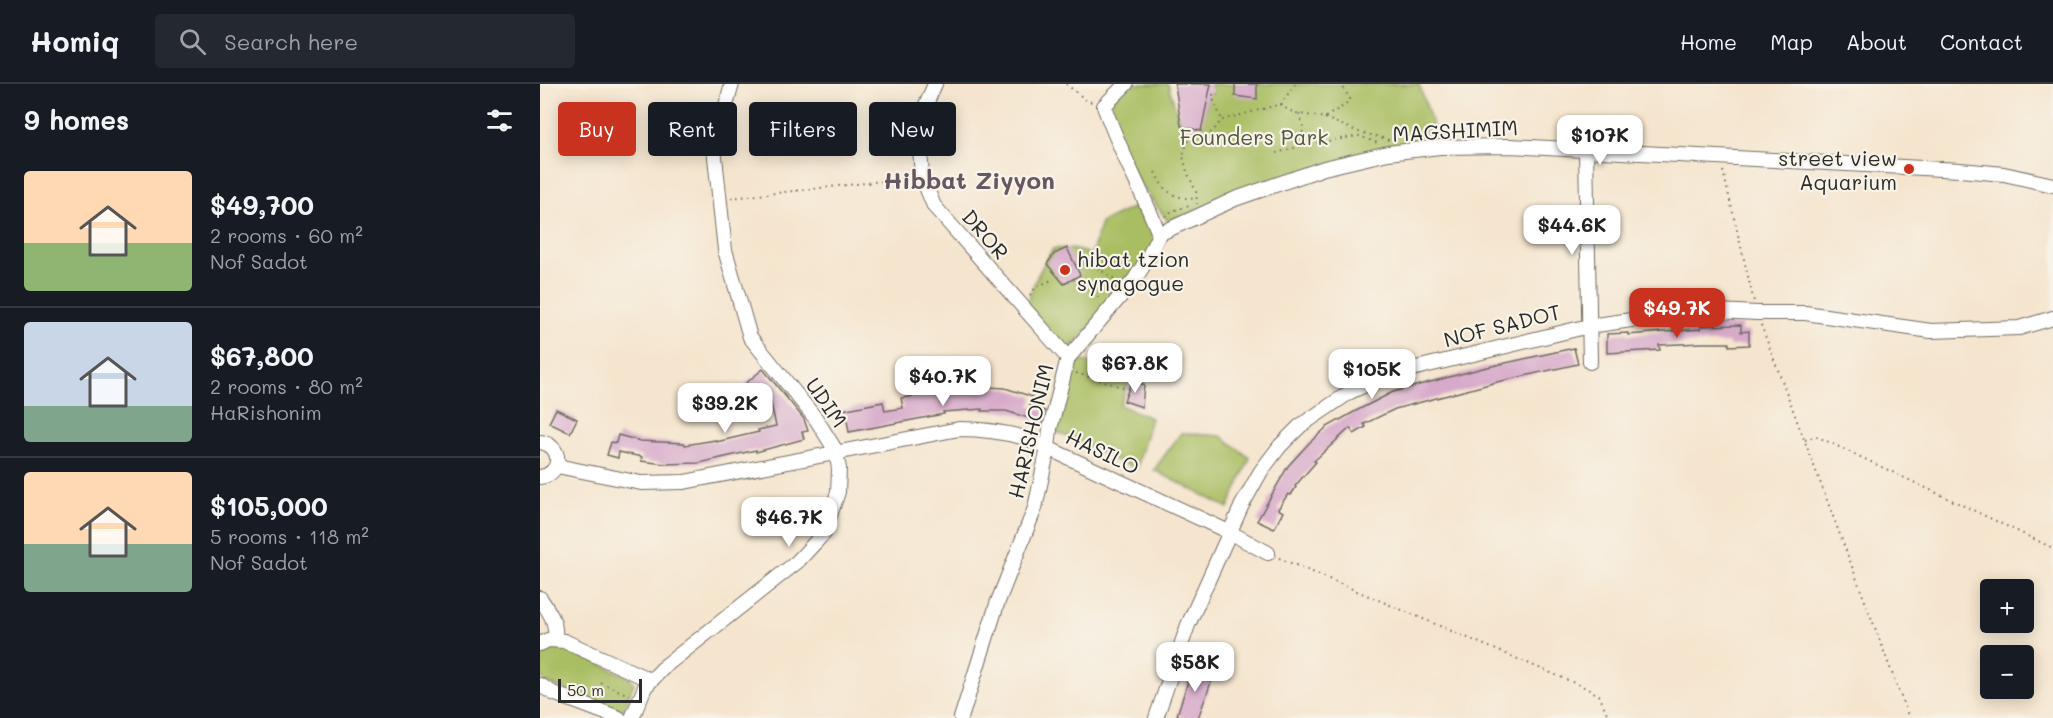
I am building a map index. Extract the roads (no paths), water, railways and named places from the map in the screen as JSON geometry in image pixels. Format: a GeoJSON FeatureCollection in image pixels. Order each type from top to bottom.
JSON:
{"type":"FeatureCollection","features":[{"type":"Feature","properties":{"kind":"street","name":"UDIM"},"geometry":{"type":"LineString","coordinates":[[632,718],[650,680],[797,562],[824,533],[838,492],[839,469],[836,451],[802,400],[750,337],[725,250],[714,148],[732,84]]}},
{"type":"Feature","properties":{"kind":"street","name":"DROR"},"geometry":{"type":"LineString","coordinates":[[935,84],[924,110],[920,148],[922,177],[934,206],[1024,308],[1067,364]]}},
{"type":"Feature","properties":{"kind":"street"},"geometry":{"type":"LineString","coordinates":[[1126,84],[1104,106],[1117,143],[1146,201],[1159,234]]}},
{"type":"Feature","properties":{"kind":"street","name":"MAGSHIMIM"},"geometry":{"type":"LineString","coordinates":[[1159,234],[1234,199],[1324,168],[1388,153],[1440,147],[1510,146],[1960,170],[2004,174],[2053,185]]}},
{"type":"Feature","properties":{"kind":"street"},"geometry":{"type":"LineString","coordinates":[[1586,150],[1590,362]]}},
{"type":"Feature","properties":{"kind":"street","name":"HARISHONIM"},"geometry":{"type":"LineString","coordinates":[[961,718],[997,604],[1035,508],[1050,429],[1067,364],[1128,287],[1148,258],[1159,234]]}},
{"type":"Feature","properties":{"kind":"street","name":"NOF SADOT"},"geometry":{"type":"LineString","coordinates":[[1156,718],[1188,625],[1229,532],[1261,471],[1280,446],[1300,426],[1350,392],[1404,371],[1589,326],[1681,313],[1718,311],[1757,314],[1805,313],[1931,331],[2019,328],[2053,318]]}},
{"type":"Feature","properties":{"kind":"street","name":"HASILO"},"geometry":{"type":"LineString","coordinates":[[557,466],[626,481],[663,483],[712,477],[836,451],[959,429],[981,429],[1004,432],[1048,448],[1229,532],[1268,553]]}},
{"type":"Feature","properties":{"kind":"street"},"geometry":{"type":"LineString","coordinates":[[540,441],[556,450],[558,456],[557,466],[548,476],[540,477]]}},
{"type":"Feature","properties":{"kind":"street"},"geometry":{"type":"LineString","coordinates":[[540,598],[555,621],[555,640]]}},
{"type":"Feature","properties":{"kind":"street"},"geometry":{"type":"LineString","coordinates":[[540,644],[548,640],[564,641],[650,680]]}},
{"type":"Feature","properties":{"kind":"street"},"geometry":{"type":"LineString","coordinates":[[540,685],[553,693],[619,718]]}},
{"type":"Feature","properties":{"kind":"place","name":"street view Aquarium"},"geometry":{"type":"Point","coordinates":[1909,169]}},
{"type":"Feature","properties":{"kind":"place","name":"hibat tzion synagogue"},"geometry":{"type":"Point","coordinates":[1065,270]}},
{"type":"Feature","properties":{"kind":"district","name":"Hibbat Ziyyon"},"geometry":{"type":"Point","coordinates":[969,179]}},
{"type":"Feature","properties":{"kind":"park label","name":"Founders Park"},"geometry":{"type":"Point","coordinates":[1254,136]}}]}
